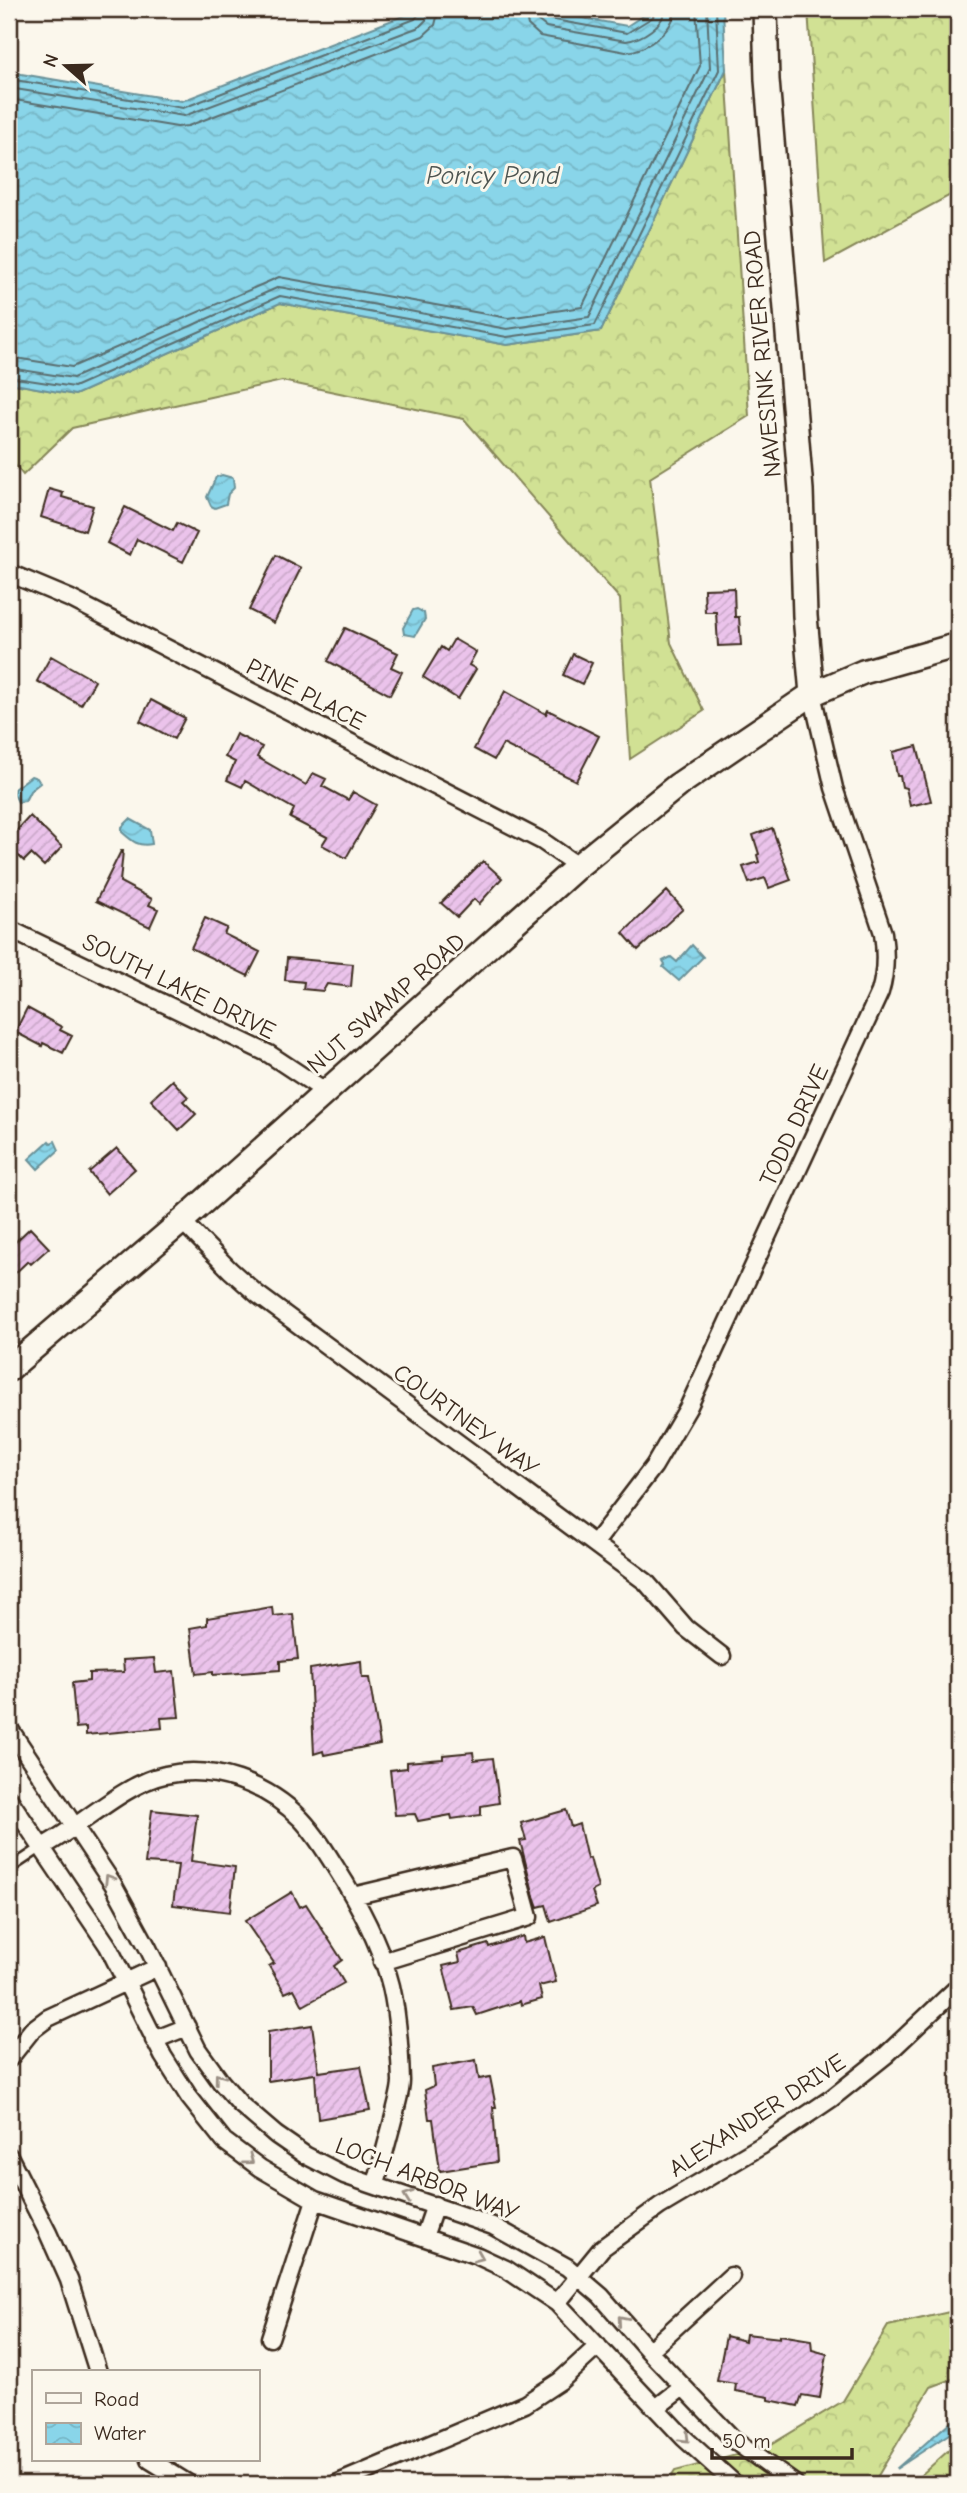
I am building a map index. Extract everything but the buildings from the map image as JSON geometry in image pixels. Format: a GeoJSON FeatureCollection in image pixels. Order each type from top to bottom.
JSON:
{"type":"FeatureCollection","features":[{"type":"Feature","properties":{"kind":"main road","name":"NAVESINK RIVER ROAD"},"geometry":{"type":"LineString","coordinates":[[765,9],[766,80],[801,490],[805,616],[812,694]]}},
{"type":"Feature","properties":{"kind":"main road","name":"NUT SWAMP ROAD"},"geometry":{"type":"LineString","coordinates":[[9,1370],[182,1221],[578,866],[678,785],[812,694],[863,671],[958,645]]}},
{"type":"Feature","properties":{"kind":"street","name":"PINE PLACE"},"geometry":{"type":"LineString","coordinates":[[9,573],[71,599],[542,841],[578,866]]}},
{"type":"Feature","properties":{"kind":"street","name":"TODD DRIVE"},"geometry":{"type":"LineString","coordinates":[[595,1543],[654,1466],[688,1408],[880,992],[884,977],[886,956],[883,933],[835,788],[812,694]]}},
{"type":"Feature","properties":{"kind":"street","name":"SOUTH LAKE DRIVE"},"geometry":{"type":"LineString","coordinates":[[9,929],[269,1054],[325,1091]]}},
{"type":"Feature","properties":{"kind":"street","name":"COURTNEY WAY"},"geometry":{"type":"LineString","coordinates":[[182,1221],[257,1294],[646,1582],[686,1628],[722,1656]]}},
{"type":"Feature","properties":{"kind":"street","name":"LOCH ARBOR WAY"},"geometry":{"type":"LineString","coordinates":[[9,1728],[113,1884],[158,1967],[198,2050],[242,2105],[276,2135],[305,2155],[344,2175],[493,2226],[578,2276],[601,2296],[736,2442],[795,2484]]}},
{"type":"Feature","properties":{"kind":"street"},"geometry":{"type":"LineString","coordinates":[[42,1847],[114,1799],[164,1774],[200,1772],[229,1777],[258,1788],[289,1808],[312,1832],[353,1895],[375,1940],[390,1985],[396,2017],[401,2084],[376,2184]]}},
{"type":"Feature","properties":{"kind":"street"},"geometry":{"type":"LineString","coordinates":[[9,1800],[108,1946],[154,2040],[189,2097],[224,2141],[268,2174],[315,2200],[478,2256],[506,2269],[557,2303],[684,2438],[735,2484]]}},
{"type":"Feature","properties":{"kind":"street"},"geometry":{"type":"LineString","coordinates":[[353,1895],[513,1858],[528,1917],[382,1962]]}},
{"type":"Feature","properties":{"kind":"street"},"geometry":{"type":"LineString","coordinates":[[9,2059],[32,2030],[48,2018],[158,1967]]}},
{"type":"Feature","properties":{"kind":"street","name":"ALEXANDER DRIVE"},"geometry":{"type":"LineString","coordinates":[[557,2303],[602,2248],[660,2206],[761,2146],[832,2098],[886,2054],[958,1987]]}},
{"type":"Feature","properties":{"kind":"street"},"geometry":{"type":"LineString","coordinates":[[154,2040],[187,2027]]}},
{"type":"Feature","properties":{"kind":"street"},"geometry":{"type":"LineString","coordinates":[[9,2156],[69,2280],[97,2370]]}},
{"type":"Feature","properties":{"kind":"street"},"geometry":{"type":"LineString","coordinates":[[270,2338],[315,2200]]}},
{"type":"Feature","properties":{"kind":"street"},"geometry":{"type":"LineString","coordinates":[[424,2237],[435,2205]]}},
{"type":"Feature","properties":{"kind":"street"},"geometry":{"type":"LineString","coordinates":[[649,2351],[731,2276]]}},
{"type":"Feature","properties":{"kind":"street"},"geometry":{"type":"LineString","coordinates":[[336,2484],[525,2404],[560,2381],[598,2346]]}},
{"type":"Feature","properties":{"kind":"street"},"geometry":{"type":"LineString","coordinates":[[656,2408],[683,2387]]}},
{"type":"Feature","properties":{"kind":"street"},"geometry":{"type":"LineString","coordinates":[[153,2462],[179,2482]]}},
{"type":"Feature","properties":{"kind":"lane"},"geometry":{"type":"LineString","coordinates":[[9,1869],[42,1847]]}},
{"type":"Feature","properties":{"kind":"green space"},"geometry":{"type":"Polygon","coordinates":[[[808,9],[958,9],[958,191],[825,263],[808,9]]]}},
{"type":"Feature","properties":{"kind":"green space"},"geometry":{"type":"Polygon","coordinates":[[[726,70],[749,416],[650,478],[671,643],[704,711],[630,759],[620,599],[464,419],[282,381],[72,428],[23,475],[9,458],[9,383],[75,395],[280,303],[507,345],[601,331],[726,70]]]}},
{"type":"Feature","properties":{"kind":"green space"},"geometry":{"type":"Polygon","coordinates":[[[958,2310],[958,2377],[931,2387],[873,2484],[667,2484],[675,2471],[767,2447],[843,2401],[888,2326],[958,2310]]]}},
{"type":"Feature","properties":{"kind":"green space"},"geometry":{"type":"Polygon","coordinates":[[[958,2442],[958,2484],[911,2484],[958,2442]]]}},
{"type":"Feature","properties":{"kind":"water","name":"Poricy Pond"},"geometry":{"type":"Polygon","coordinates":[[[421,9],[532,9],[627,26],[653,9],[723,9],[726,70],[601,331],[507,345],[280,303],[75,395],[9,383],[9,72],[182,101],[421,9]]]}},
{"type":"Feature","properties":{"kind":"water"},"geometry":{"type":"Polygon","coordinates":[[[222,475],[233,478],[234,488],[228,494],[226,504],[215,508],[207,497],[216,477],[222,475]]]}},
{"type":"Feature","properties":{"kind":"water"},"geometry":{"type":"Polygon","coordinates":[[[413,610],[424,613],[425,619],[415,636],[404,634],[403,628],[413,610]]]}},
{"type":"Feature","properties":{"kind":"water"},"geometry":{"type":"Polygon","coordinates":[[[31,776],[37,778],[40,783],[30,791],[25,801],[18,802],[14,789],[31,776]]]}},
{"type":"Feature","properties":{"kind":"water"},"geometry":{"type":"Polygon","coordinates":[[[130,819],[150,830],[152,844],[143,845],[122,832],[122,827],[130,819]]]}},
{"type":"Feature","properties":{"kind":"water"},"geometry":{"type":"Polygon","coordinates":[[[692,945],[703,957],[679,981],[663,967],[663,961],[671,957],[677,962],[692,945]]]}},
{"type":"Feature","properties":{"kind":"water"},"geometry":{"type":"Polygon","coordinates":[[[49,1141],[55,1141],[59,1150],[38,1169],[29,1159],[49,1141]]]}},
{"type":"Feature","properties":{"kind":"water"},"geometry":{"type":"Polygon","coordinates":[[[958,2415],[958,2428],[896,2469],[958,2415]]]}}]}
